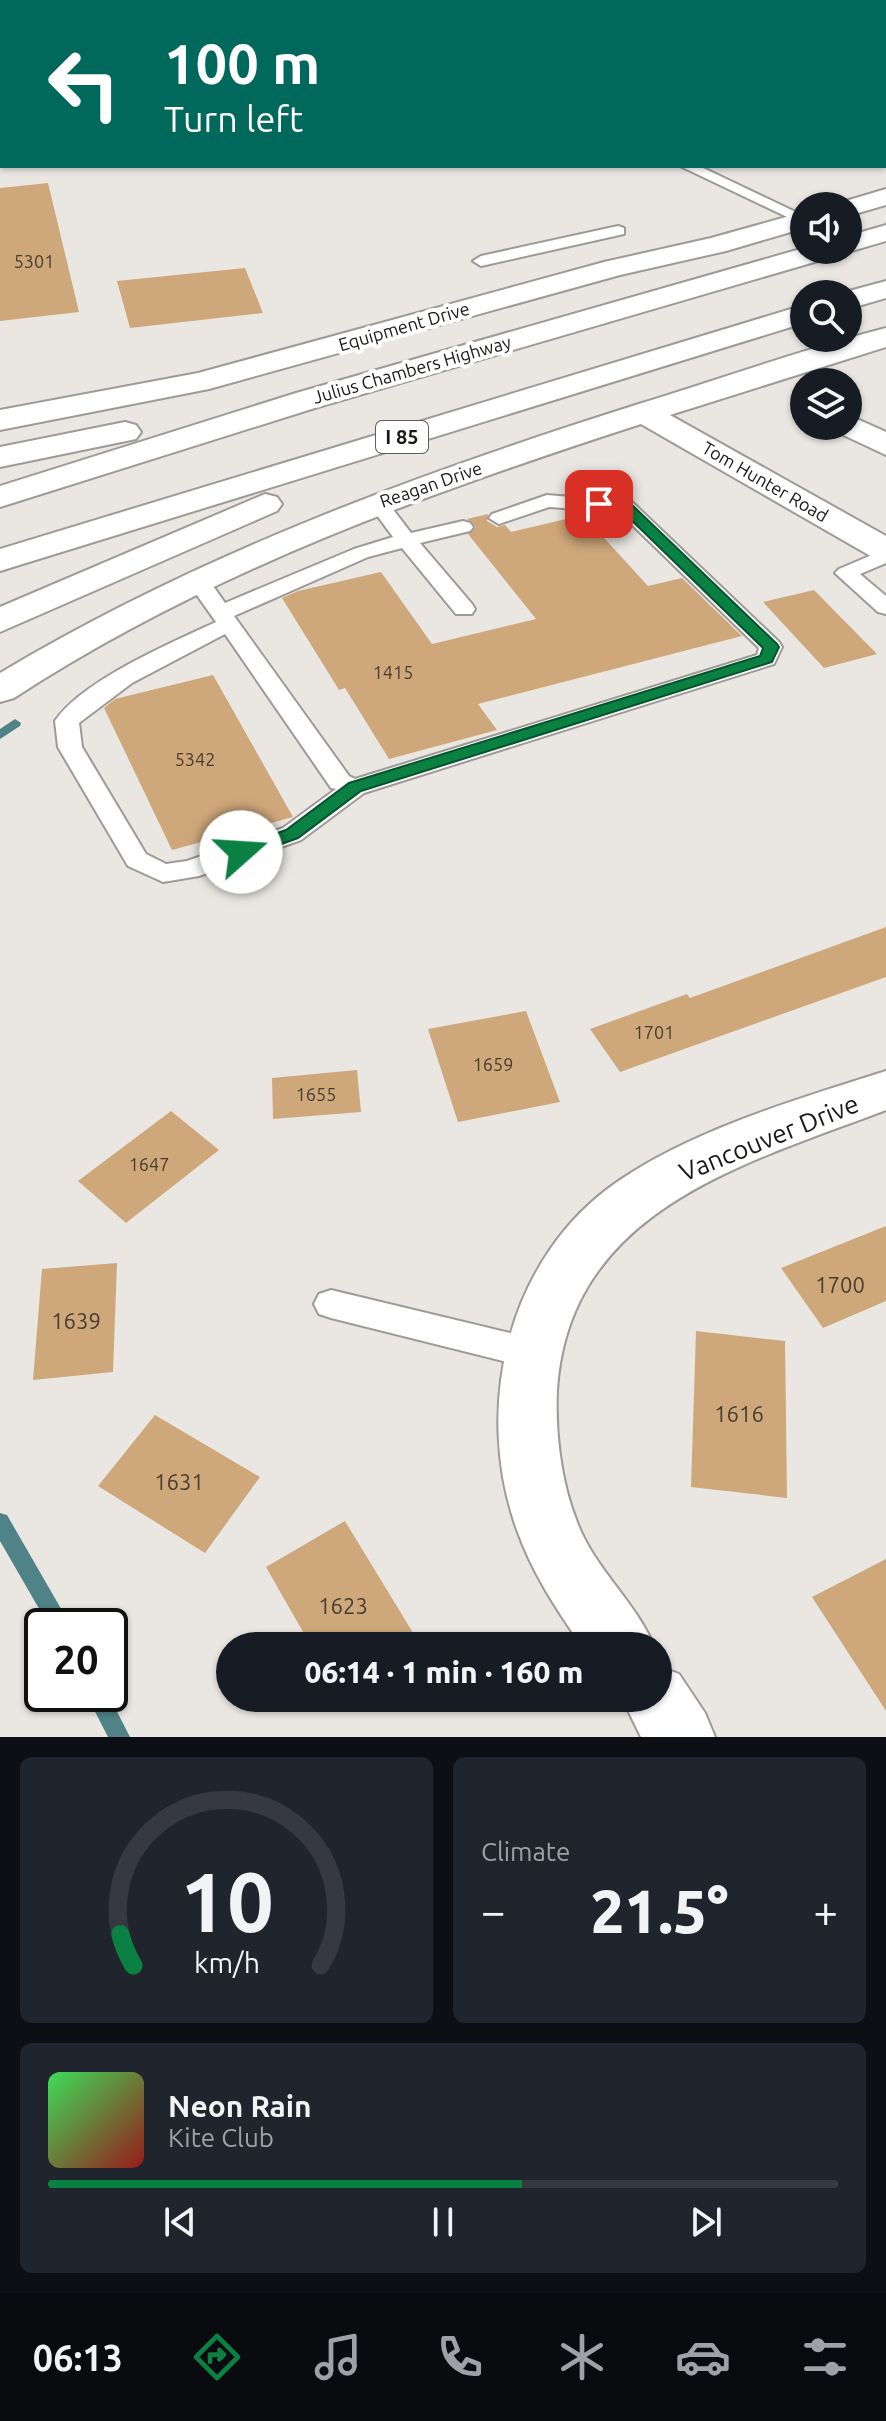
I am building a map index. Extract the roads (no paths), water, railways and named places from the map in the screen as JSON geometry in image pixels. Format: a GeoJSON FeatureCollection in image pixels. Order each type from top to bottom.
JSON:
{"type":"FeatureCollection","features":[{"type":"Feature","properties":{"kind":"main road"},"geometry":{"type":"LineString","coordinates":[[862,204],[886,197]]}},
{"type":"Feature","properties":{"kind":"main road","name":"Equipment Drive"},"geometry":{"type":"LineString","coordinates":[[0,420],[198,382],[614,268],[716,245],[790,224]]}},
{"type":"Feature","properties":{"kind":"main road"},"geometry":{"type":"LineString","coordinates":[[862,240],[886,233]]}},
{"type":"Feature","properties":{"kind":"main road","name":"Julius Chambers Highway"},"geometry":{"type":"LineString","coordinates":[[0,497],[347,388],[790,260]]}},
{"type":"Feature","properties":{"kind":"main road"},"geometry":{"type":"LineString","coordinates":[[862,296],[886,289]]}},
{"type":"Feature","properties":{"kind":"main road","name":"I 85"},"geometry":{"type":"LineString","coordinates":[[0,560],[790,318]]}},
{"type":"Feature","properties":{"kind":"main road","name":"Reagan Drive"},"geometry":{"type":"LineString","coordinates":[[0,690],[198,581],[292,537],[378,503],[644,413],[886,337]]}},
{"type":"Feature","properties":{"kind":"main road"},"geometry":{"type":"LineString","coordinates":[[0,457],[347,388]]}},
{"type":"Feature","properties":{"kind":"main road","name":"Tom Hunter Road"},"geometry":{"type":"LineString","coordinates":[[644,413],[886,553]]}},
{"type":"Feature","properties":{"kind":"main road"},"geometry":{"type":"LineString","coordinates":[[0,621],[214,528],[425,430]]}},
{"type":"Feature","properties":{"kind":"main road"},"geometry":{"type":"LineString","coordinates":[[862,432],[886,445]]}},
{"type":"Feature","properties":{"kind":"main road","name":"Vancouver Drive"},"geometry":{"type":"LineString","coordinates":[[612,1632],[557,1550],[538,1502],[525,1424],[531,1353],[541,1319],[572,1261],[613,1216],[641,1194],[703,1160],[886,1090]]}},
{"type":"Feature","properties":{"kind":"main road"},"geometry":{"type":"LineString","coordinates":[[664,1712],[681,1737]]}},
{"type":"Feature","properties":{"kind":"lane"},"geometry":{"type":"LineString","coordinates":[[691,168],[790,214]]}},
{"type":"Feature","properties":{"kind":"lane"},"geometry":{"type":"LineString","coordinates":[[481,261],[618,231]]}},
{"type":"Feature","properties":{"kind":"lane"},"geometry":{"type":"LineString","coordinates":[[463,527],[361,553],[225,619],[91,698],[67,721],[70,747],[137,860],[163,873],[190,870],[292,834],[355,787],[766,659],[771,647],[625,506],[547,501],[499,518]]}},
{"type":"Feature","properties":{"kind":"lane"},"geometry":{"type":"LineString","coordinates":[[378,503],[464,609]]}},
{"type":"Feature","properties":{"kind":"lane"},"geometry":{"type":"LineString","coordinates":[[886,553],[846,573],[886,607]]}},
{"type":"Feature","properties":{"kind":"lane"},"geometry":{"type":"LineString","coordinates":[[198,581],[340,782],[355,787]]}},
{"type":"Feature","properties":{"kind":"lane"},"geometry":{"type":"LineString","coordinates":[[331,1304],[531,1353]]}},
{"type":"Feature","properties":{"kind":"waterway"},"geometry":{"type":"LineString","coordinates":[[0,735],[15,723]]}},
{"type":"Feature","properties":{"kind":"waterway"},"geometry":{"type":"LineString","coordinates":[[0,1522],[50,1608]]}},
{"type":"Feature","properties":{"kind":"waterway"},"geometry":{"type":"LineString","coordinates":[[106,1712],[119,1737]]}}]}
